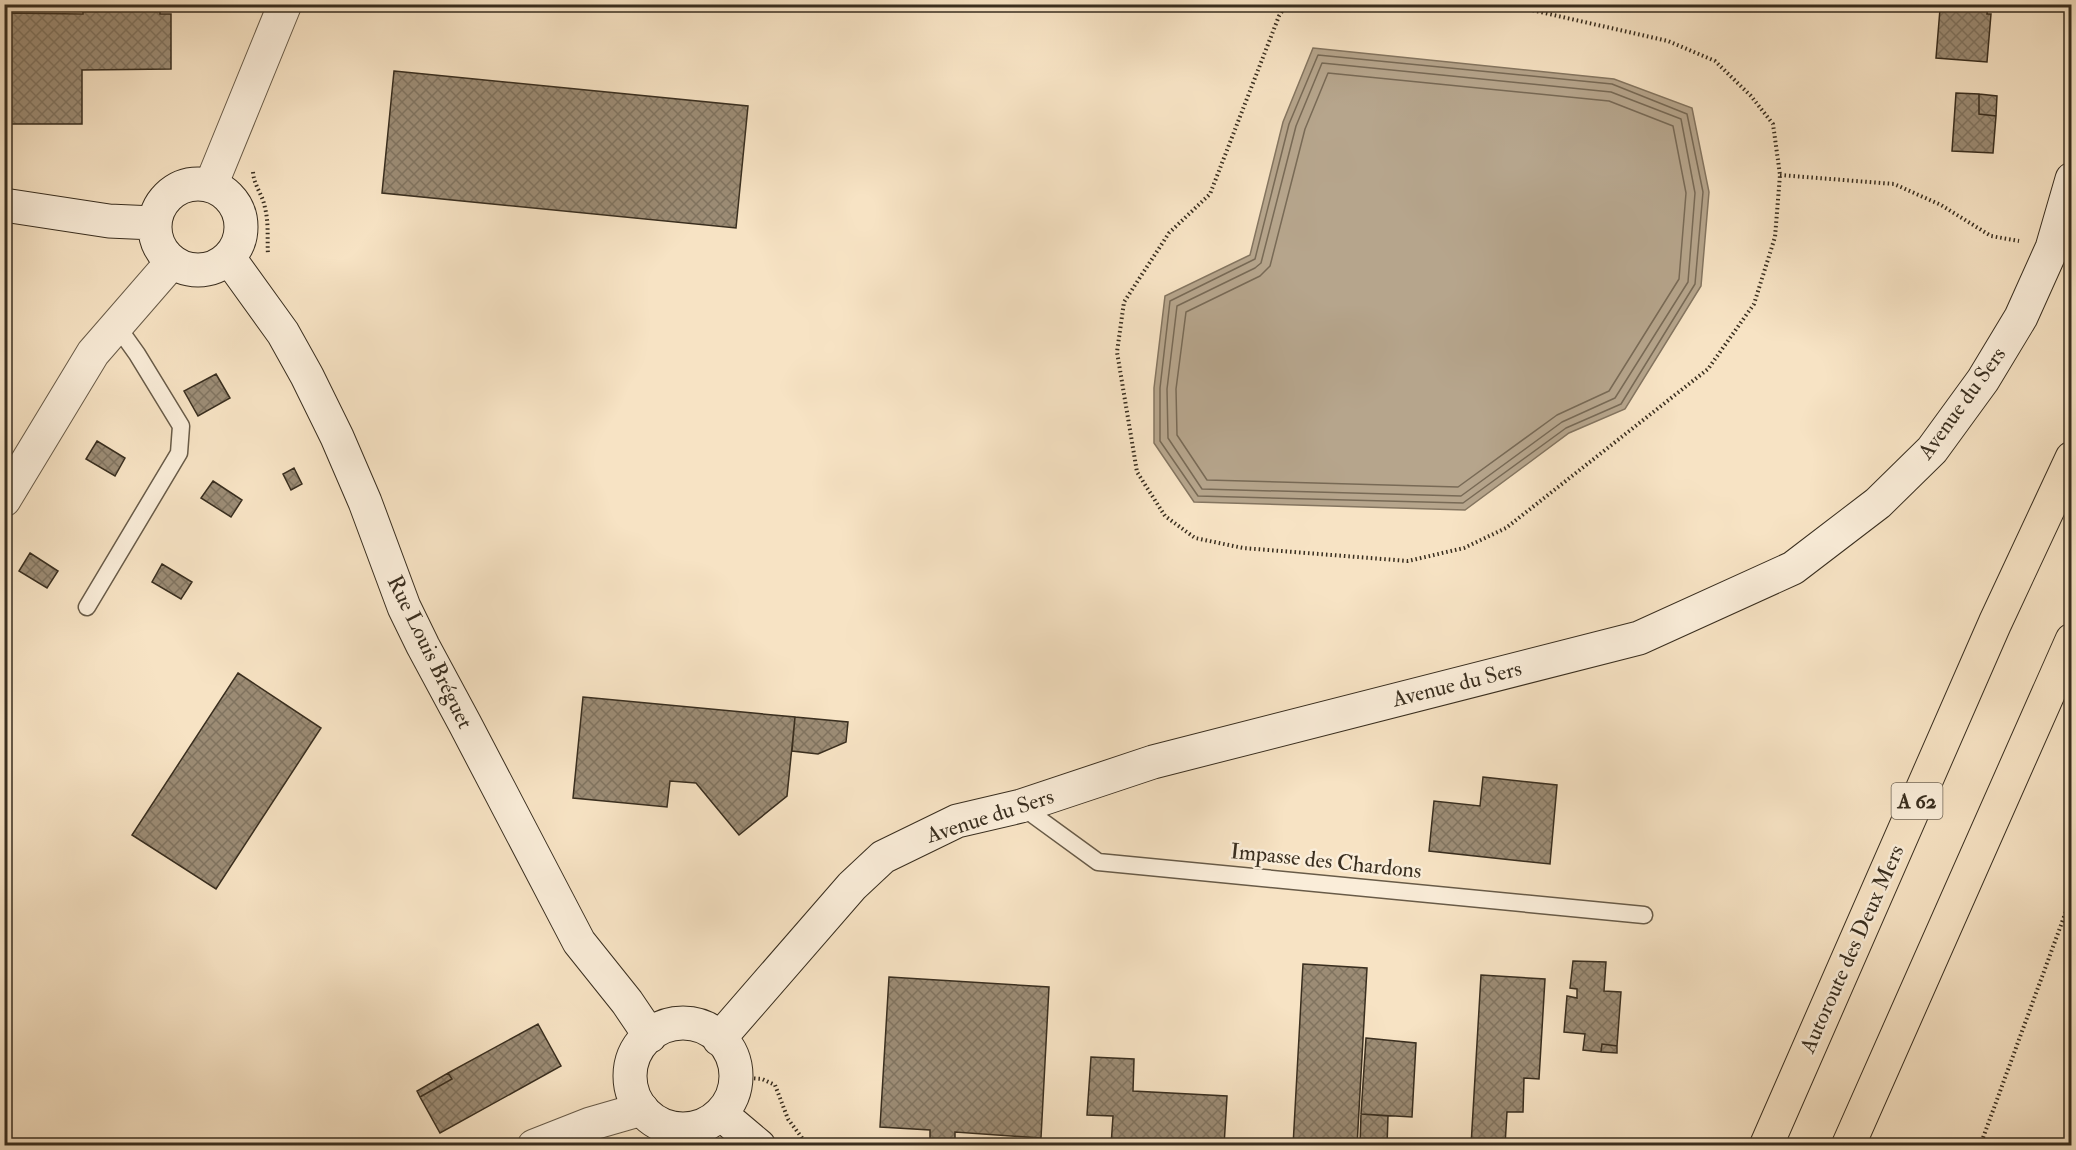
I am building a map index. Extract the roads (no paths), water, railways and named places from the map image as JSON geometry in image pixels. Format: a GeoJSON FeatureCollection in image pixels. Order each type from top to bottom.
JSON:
{"type":"FeatureCollection","features":[{"type":"Feature","properties":{"kind":"highway","name":"Autoroute des Deux Mers"},"geometry":{"type":"LineString","coordinates":[[1766,1146],[1995,623],[2072,458]]}},
{"type":"Feature","properties":{"kind":"highway"},"geometry":{"type":"LineString","coordinates":[[1848,1146],[2072,640]]}},
{"type":"Feature","properties":{"kind":"street"},"geometry":{"type":"LineString","coordinates":[[211,185],[285,4]]}},
{"type":"Feature","properties":{"kind":"street","name":"Avenue du Sers"},"geometry":{"type":"LineString","coordinates":[[719,1039],[852,886],[883,857],[957,821],[1021,806],[1153,762],[1639,638],[1792,568],[1878,503],[1932,450],[1983,380],[2021,317],[2052,248],[2072,179]]}},
{"type":"Feature","properties":{"kind":"street"},"geometry":{"type":"LineString","coordinates":[[199,183],[211,185],[224,192],[235,203],[241,217],[242,232],[229,258],[216,267],[201,271],[186,269],[172,262],[162,252],[156,238],[154,223],[160,205],[173,190],[199,183]]}},
{"type":"Feature","properties":{"kind":"street"},"geometry":{"type":"LineString","coordinates":[[4,205],[109,221],[154,223]]}},
{"type":"Feature","properties":{"kind":"street","name":"Rue Louis Bréguet"},"geometry":{"type":"LineString","coordinates":[[229,258],[283,333],[307,376],[365,502],[404,607],[579,942],[627,1002],[650,1036]]}},
{"type":"Feature","properties":{"kind":"street"},"geometry":{"type":"LineString","coordinates":[[4,500],[93,353],[172,262]]}},
{"type":"Feature","properties":{"kind":"street"},"geometry":{"type":"LineString","coordinates":[[675,1023],[693,1024],[711,1031],[719,1039],[726,1044],[734,1060],[736,1077],[733,1094],[721,1114],[694,1128],[675,1128],[652,1119],[634,1096],[630,1079],[631,1064],[639,1046],[655,1031],[675,1023]]}},
{"type":"Feature","properties":{"kind":"street"},"geometry":{"type":"LineString","coordinates":[[534,1146],[590,1124],[642,1109]]}},
{"type":"Feature","properties":{"kind":"street"},"geometry":{"type":"LineString","coordinates":[[721,1114],[759,1146]]}},
{"type":"Feature","properties":{"kind":"lane"},"geometry":{"type":"LineString","coordinates":[[87,607],[180,453],[181,426],[117,326]]}},
{"type":"Feature","properties":{"kind":"lane","name":"Impasse des Chardons"},"geometry":{"type":"LineString","coordinates":[[1021,806],[1098,862],[1644,915]]}},
{"type":"Feature","properties":{"kind":"water"},"geometry":{"type":"Polygon","coordinates":[[[1313,48],[1614,79],[1692,108],[1709,192],[1701,286],[1625,409],[1569,433],[1465,510],[1194,502],[1154,443],[1154,388],[1165,296],[1250,255],[1283,122],[1313,48]]]}}]}
